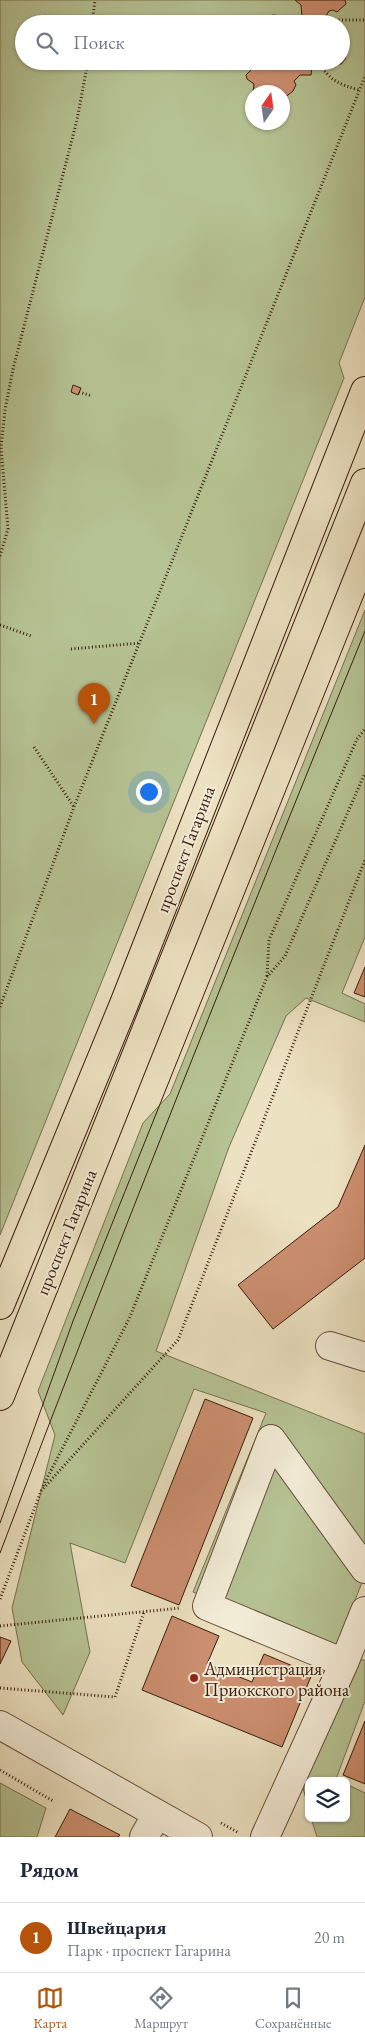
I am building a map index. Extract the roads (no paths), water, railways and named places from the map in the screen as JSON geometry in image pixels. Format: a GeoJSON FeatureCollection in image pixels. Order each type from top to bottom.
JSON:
{"type":"FeatureCollection","features":[{"type":"Feature","properties":{"kind":"main road","name":"проспект Гагарина"},"geometry":{"type":"LineString","coordinates":[[0,1305],[124,1004],[365,391]]}},
{"type":"Feature","properties":{"kind":"main road","name":"проспект Гагарина"},"geometry":{"type":"LineString","coordinates":[[0,1396],[365,483]]}},
{"type":"Feature","properties":{"kind":"street"},"geometry":{"type":"LineString","coordinates":[[330,1346],[365,1358]]}},
{"type":"Feature","properties":{"kind":"street"},"geometry":{"type":"LineString","coordinates":[[344,1663],[207,1606],[271,1439],[365,1569]]}},
{"type":"Feature","properties":{"kind":"street"},"geometry":{"type":"LineString","coordinates":[[265,1837],[344,1663],[365,1611]]}},
{"type":"Feature","properties":{"kind":"street"},"geometry":{"type":"LineString","coordinates":[[0,1725],[151,1826],[194,1836]]}},
{"type":"Feature","properties":{"kind":"tram line"},"geometry":{"type":"LineString","coordinates":[[0,1523],[73,1321],[365,593]]}},
{"type":"Feature","properties":{"kind":"tram line"},"geometry":{"type":"LineString","coordinates":[[0,1553],[180,1091],[365,631]]}},
{"type":"Feature","properties":{"kind":"place","name":"Швейцария"},"geometry":{"type":"Point","coordinates":[94,724]}},
{"type":"Feature","properties":{"kind":"place","name":"Администрация Приокского района"},"geometry":{"type":"Point","coordinates":[194,1678]}}]}
